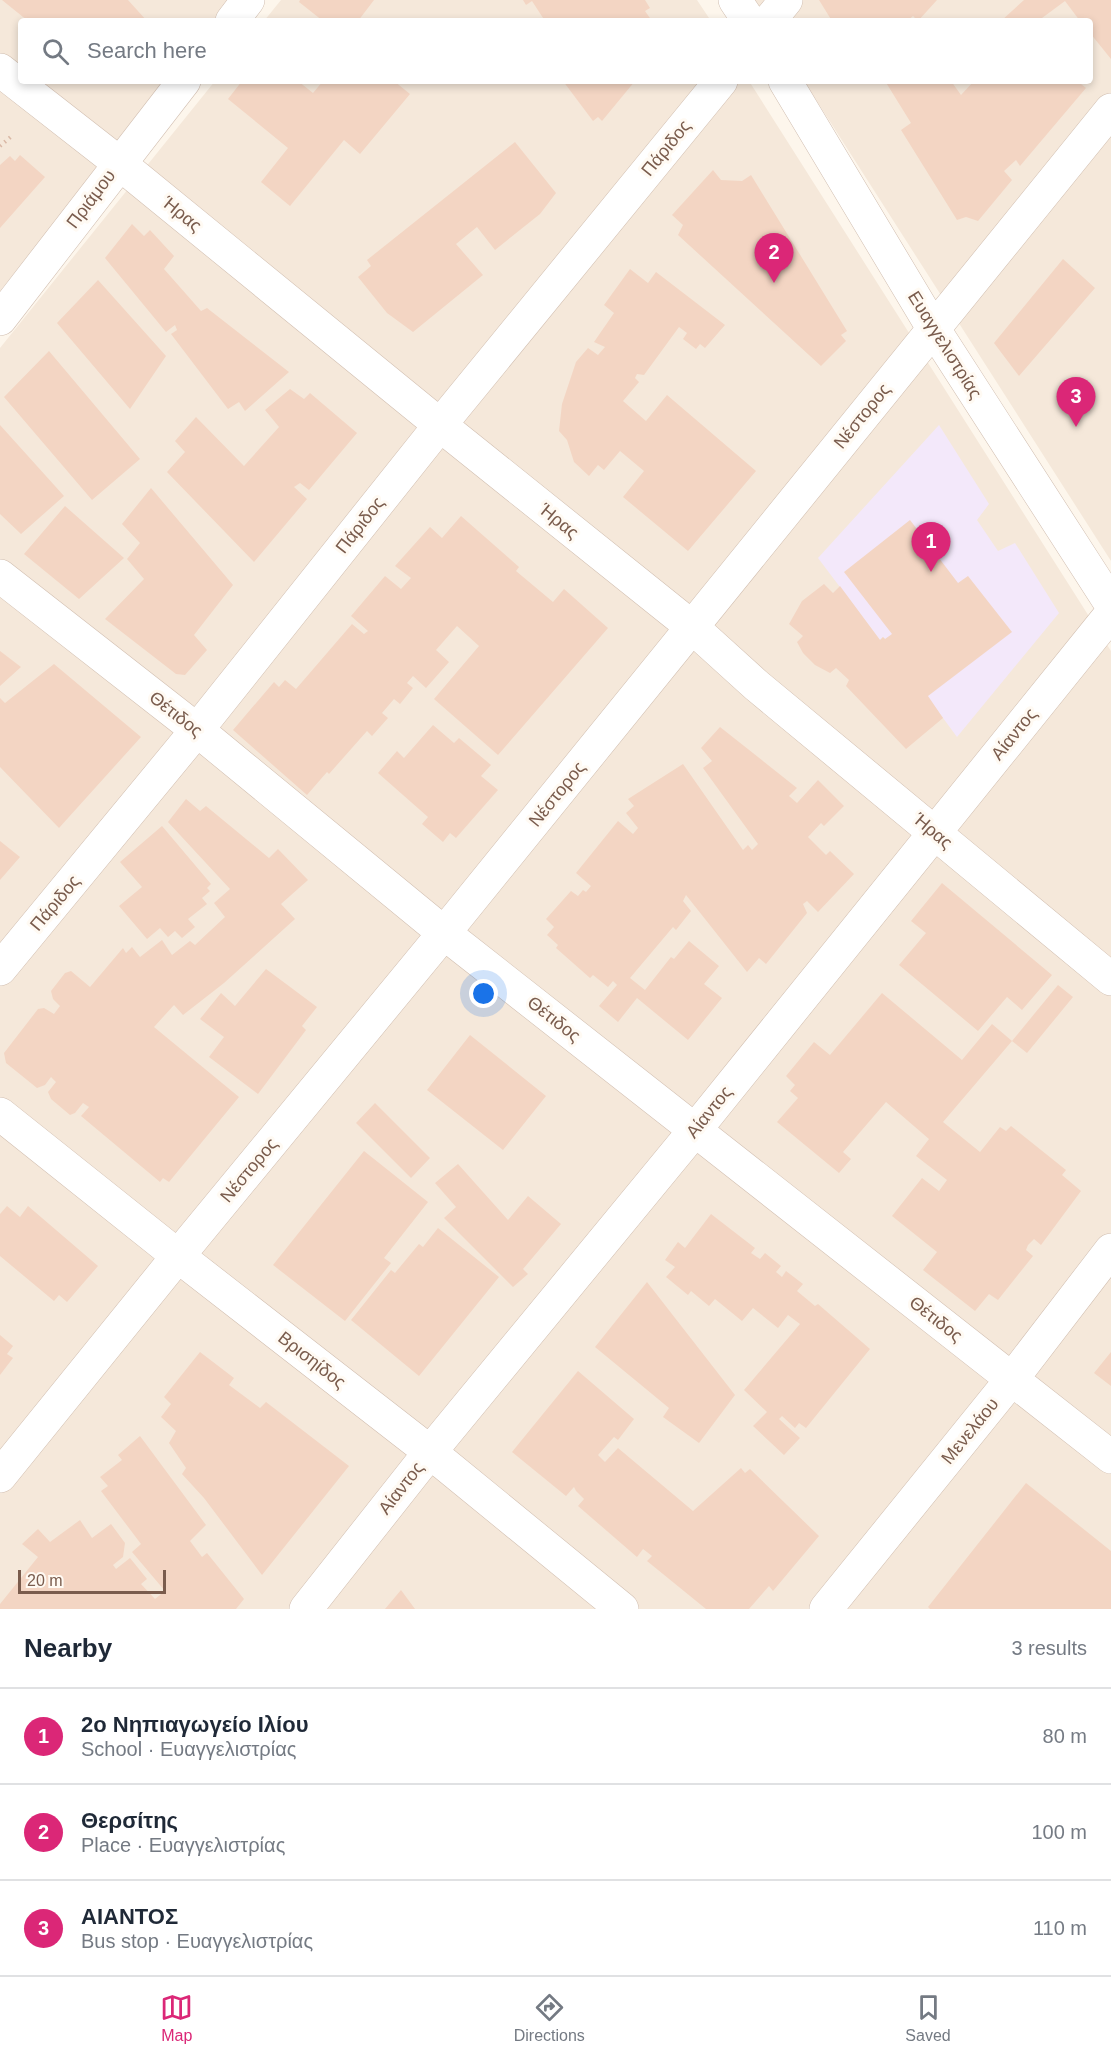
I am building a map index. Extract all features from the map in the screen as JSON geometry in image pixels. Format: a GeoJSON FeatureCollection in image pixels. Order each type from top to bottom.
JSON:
{"type":"FeatureCollection","features":[{"type":"Feature","properties":{"kind":"street"},"geometry":{"type":"LineString","coordinates":[[234,18],[248,0]]}},
{"type":"Feature","properties":{"kind":"street"},"geometry":{"type":"LineString","coordinates":[[735,0],[746,18]]}},
{"type":"Feature","properties":{"kind":"street"},"geometry":{"type":"LineString","coordinates":[[771,18],[786,0]]}},
{"type":"Feature","properties":{"kind":"street","name":"Ήρας"},"geometry":{"type":"LineString","coordinates":[[0,70],[119,163],[692,627],[756,685],[1111,979]]}},
{"type":"Feature","properties":{"kind":"street","name":"Πριάμου"},"geometry":{"type":"LineString","coordinates":[[0,319],[182,84]]}},
{"type":"Feature","properties":{"kind":"street","name":"Πάριδος"},"geometry":{"type":"LineString","coordinates":[[0,969],[197,730],[440,425],[719,84]]}},
{"type":"Feature","properties":{"kind":"street","name":"Ευαγγελιστρίας"},"geometry":{"type":"LineString","coordinates":[[787,84],[933,328],[1111,604]]}},
{"type":"Feature","properties":{"kind":"street","name":"Νέστορος"},"geometry":{"type":"LineString","coordinates":[[0,1476],[444,933],[1111,110]]}},
{"type":"Feature","properties":{"kind":"street","name":"Θέτιδος"},"geometry":{"type":"LineString","coordinates":[[0,576],[197,730],[444,933],[1111,1457]]}},
{"type":"Feature","properties":{"kind":"street","name":"Αίαντος"},"geometry":{"type":"LineString","coordinates":[[306,1609],[430,1452],[695,1130],[1111,614]]}},
{"type":"Feature","properties":{"kind":"street","name":"Βρισηίδος"},"geometry":{"type":"LineString","coordinates":[[0,1114],[430,1452],[622,1609]]}},
{"type":"Feature","properties":{"kind":"street","name":"Μενελάου"},"geometry":{"type":"LineString","coordinates":[[826,1609],[1012,1379],[1111,1250]]}},
{"type":"Feature","properties":{"kind":"shaded area"},"geometry":{"type":"Polygon","coordinates":[[[0,0],[233,0],[219,18],[18,18],[18,84],[167,84],[0,291],[0,0]]]}},
{"type":"Feature","properties":{"kind":"shaded area"},"geometry":{"type":"Polygon","coordinates":[[[281,0],[697,0],[709,18],[266,18],[281,0]]]}},
{"type":"Feature","properties":{"kind":"shaded area"},"geometry":{"type":"Polygon","coordinates":[[[752,0],[1111,0],[1111,561],[806,84],[1093,84],[1093,18],[763,18],[752,0]]]}},
{"type":"Feature","properties":{"kind":"shaded area"},"geometry":{"type":"Polygon","coordinates":[[[213,84],[751,84],[1111,651],[1111,1609],[0,1609],[0,348],[213,84]]]}},
{"type":"Feature","properties":{"kind":"shaded area"},"geometry":{"type":"Polygon","coordinates":[[[939,425],[989,504],[977,520],[998,551],[1015,543],[1059,613],[957,737],[885,639],[883,637],[880,640],[818,558],[939,425]]]}},
{"type":"Feature","properties":{"kind":"building"},"geometry":{"type":"Polygon","coordinates":[[[2,0],[128,0],[144,18],[24,18],[2,0]]]}},
{"type":"Feature","properties":{"kind":"building"},"geometry":{"type":"Polygon","coordinates":[[[300,0],[374,0],[360,18],[319,18],[299,2],[300,0]]]}},
{"type":"Feature","properties":{"kind":"building"},"geometry":{"type":"Polygon","coordinates":[[[523,0],[645,0],[650,8],[645,11],[650,18],[543,18],[532,1],[526,5],[523,0]]]}},
{"type":"Feature","properties":{"kind":"building"},"geometry":{"type":"Polygon","coordinates":[[[819,0],[937,0],[921,18],[913,16],[911,18],[830,18],[819,0]]]}},
{"type":"Feature","properties":{"kind":"building"},"geometry":{"type":"Polygon","coordinates":[[[1024,0],[1111,0],[1111,59],[1093,37],[1093,18],[1078,18],[1065,1],[1042,18],[1004,18],[1024,0]]]}},
{"type":"Feature","properties":{"kind":"building"},"geometry":{"type":"Polygon","coordinates":[[[240,84],[302,84],[313,93],[320,84],[398,84],[410,94],[360,154],[344,140],[290,206],[261,182],[288,148],[228,99],[240,84]]]}},
{"type":"Feature","properties":{"kind":"building"},"geometry":{"type":"Polygon","coordinates":[[[565,84],[633,84],[602,121],[598,117],[593,121],[565,84]]]}},
{"type":"Feature","properties":{"kind":"building"},"geometry":{"type":"Polygon","coordinates":[[[887,84],[953,84],[961,95],[971,84],[1081,84],[1086,88],[1020,166],[1016,160],[1004,171],[1012,180],[978,221],[966,217],[957,220],[901,130],[911,123],[887,84]]]}},
{"type":"Feature","properties":{"kind":"building"},"geometry":{"type":"Polygon","coordinates":[[[515,142],[556,193],[540,214],[495,250],[477,227],[456,244],[483,275],[413,332],[387,313],[358,277],[371,266],[367,260],[515,142]]]}},
{"type":"Feature","properties":{"kind":"building"},"geometry":{"type":"Polygon","coordinates":[[[20,155],[45,177],[0,228],[0,165],[10,156],[15,161],[20,155]]]}},
{"type":"Feature","properties":{"kind":"building"},"geometry":{"type":"Polygon","coordinates":[[[713,170],[721,180],[742,181],[751,175],[847,331],[841,335],[846,341],[821,366],[678,235],[683,225],[672,215],[713,170]]]}},
{"type":"Feature","properties":{"kind":"building"},"geometry":{"type":"Polygon","coordinates":[[[132,224],[144,236],[150,230],[174,256],[164,269],[201,311],[207,308],[289,372],[245,411],[239,402],[228,409],[171,334],[177,330],[175,325],[166,332],[105,258],[132,224]]]}},
{"type":"Feature","properties":{"kind":"building"},"geometry":{"type":"Polygon","coordinates":[[[1063,259],[1095,288],[1019,376],[994,343],[1063,259]]]}},
{"type":"Feature","properties":{"kind":"building"},"geometry":{"type":"Polygon","coordinates":[[[630,269],[648,283],[656,272],[725,325],[705,348],[700,344],[696,349],[683,339],[687,333],[679,327],[644,375],[637,374],[635,378],[639,382],[623,401],[646,421],[667,395],[756,471],[688,551],[623,497],[644,471],[620,451],[604,470],[598,465],[589,476],[574,462],[567,440],[559,431],[562,404],[576,362],[588,348],[598,355],[605,347],[594,342],[614,313],[604,305],[630,269]]]}},
{"type":"Feature","properties":{"kind":"building"},"geometry":{"type":"Polygon","coordinates":[[[98,280],[166,356],[130,409],[57,323],[98,280]]]}},
{"type":"Feature","properties":{"kind":"building"},"geometry":{"type":"Polygon","coordinates":[[[49,351],[140,459],[92,500],[4,397],[49,351]]]}},
{"type":"Feature","properties":{"kind":"building"},"geometry":{"type":"Polygon","coordinates":[[[290,389],[304,399],[310,393],[357,433],[309,490],[300,483],[294,487],[307,499],[254,562],[167,472],[185,452],[175,441],[196,417],[244,466],[279,427],[265,410],[290,389]]]}},
{"type":"Feature","properties":{"kind":"building"},"geometry":{"type":"Polygon","coordinates":[[[0,425],[64,496],[21,534],[0,514],[0,425]]]}},
{"type":"Feature","properties":{"kind":"building"},"geometry":{"type":"Polygon","coordinates":[[[151,488],[233,585],[194,635],[207,650],[185,675],[176,674],[105,619],[144,579],[127,559],[140,543],[122,524],[151,488]]]}},
{"type":"Feature","properties":{"kind":"building"},"geometry":{"type":"Polygon","coordinates":[[[65,506],[124,558],[79,599],[24,554],[65,506]]]}},
{"type":"Feature","properties":{"kind":"building"},"geometry":{"type":"Polygon","coordinates":[[[461,516],[519,567],[516,571],[553,602],[564,589],[608,628],[498,755],[434,699],[479,646],[457,626],[436,650],[449,662],[426,688],[413,676],[407,683],[413,688],[400,704],[394,699],[382,713],[388,718],[372,736],[367,731],[307,795],[233,730],[274,682],[279,687],[285,680],[296,689],[352,624],[364,634],[368,631],[351,616],[385,576],[401,589],[411,578],[395,566],[430,527],[442,538],[461,516]]]}},
{"type":"Feature","properties":{"kind":"building"},"geometry":{"type":"Polygon","coordinates":[[[910,520],[958,583],[968,576],[1012,632],[928,696],[943,718],[906,749],[846,686],[849,680],[836,668],[830,673],[815,665],[803,653],[797,642],[803,636],[789,624],[802,601],[824,584],[833,593],[840,586],[880,640],[892,634],[844,572],[910,520]]]}},
{"type":"Feature","properties":{"kind":"building"},"geometry":{"type":"Polygon","coordinates":[[[0,651],[21,667],[0,686],[0,651]]]}},
{"type":"Feature","properties":{"kind":"building"},"geometry":{"type":"Polygon","coordinates":[[[54,664],[141,737],[59,828],[0,767],[0,698],[5,703],[54,664]]]}},
{"type":"Feature","properties":{"kind":"building"},"geometry":{"type":"Polygon","coordinates":[[[433,725],[454,743],[459,738],[491,765],[481,776],[498,790],[456,838],[450,833],[443,842],[422,824],[428,817],[378,773],[397,751],[404,758],[433,725]]]}},
{"type":"Feature","properties":{"kind":"building"},"geometry":{"type":"Polygon","coordinates":[[[720,727],[797,788],[789,796],[797,803],[818,780],[844,806],[824,826],[821,823],[808,837],[826,855],[830,851],[854,874],[818,912],[807,901],[803,904],[807,913],[766,964],[759,958],[747,972],[686,895],[683,901],[691,911],[676,930],[673,927],[630,978],[645,990],[671,957],[674,959],[689,941],[719,966],[704,984],[722,998],[688,1040],[637,998],[618,1022],[599,1006],[617,985],[613,981],[608,987],[593,975],[590,978],[556,948],[558,945],[547,935],[554,927],[546,919],[571,891],[578,896],[591,886],[576,873],[618,821],[633,834],[638,828],[626,813],[634,806],[628,799],[683,764],[743,850],[748,845],[752,850],[758,844],[703,768],[712,761],[701,748],[720,727]]]}},
{"type":"Feature","properties":{"kind":"building"},"geometry":{"type":"Polygon","coordinates":[[[186,799],[200,811],[206,806],[269,858],[278,849],[308,880],[281,904],[295,919],[224,983],[183,1015],[174,1005],[154,1027],[239,1097],[169,1182],[163,1178],[160,1182],[81,1116],[89,1107],[83,1103],[75,1113],[70,1115],[51,1099],[48,1092],[56,1082],[51,1077],[45,1085],[37,1088],[6,1063],[4,1053],[38,1009],[44,1008],[54,1014],[60,1006],[53,999],[51,991],[65,973],[71,971],[90,987],[123,948],[126,953],[132,947],[140,957],[162,940],[172,955],[190,941],[195,945],[225,917],[214,903],[230,889],[168,822],[186,799]]]}},
{"type":"Feature","properties":{"kind":"building"},"geometry":{"type":"Polygon","coordinates":[[[162,826],[211,884],[207,888],[210,891],[202,898],[207,904],[188,919],[195,927],[182,938],[175,931],[168,937],[160,928],[147,939],[119,906],[142,887],[120,862],[162,826]]]}},
{"type":"Feature","properties":{"kind":"building"},"geometry":{"type":"Polygon","coordinates":[[[0,841],[20,857],[0,880],[0,841]]]}},
{"type":"Feature","properties":{"kind":"building"},"geometry":{"type":"Polygon","coordinates":[[[942,883],[1052,975],[1022,1010],[1007,997],[978,1031],[899,965],[926,933],[911,921],[942,883]]]}},
{"type":"Feature","properties":{"kind":"building"},"geometry":{"type":"Polygon","coordinates":[[[266,969],[317,1007],[302,1026],[306,1030],[258,1094],[209,1057],[224,1037],[200,1019],[221,993],[235,1006],[266,969]]]}},
{"type":"Feature","properties":{"kind":"building"},"geometry":{"type":"Polygon","coordinates":[[[1058,985],[1073,997],[1027,1053],[1012,1041],[1058,985]]]}},
{"type":"Feature","properties":{"kind":"building"},"geometry":{"type":"Polygon","coordinates":[[[882,993],[962,1060],[992,1024],[1012,1041],[943,1122],[980,1152],[1000,1127],[1006,1131],[1011,1126],[1066,1170],[1062,1175],[1081,1191],[1041,1245],[1034,1239],[1028,1245],[1026,1250],[1033,1256],[998,1300],[989,1294],[975,1311],[923,1270],[937,1252],[892,1216],[922,1178],[939,1191],[947,1180],[916,1156],[929,1139],[886,1102],[843,1152],[851,1159],[839,1173],[777,1122],[798,1098],[790,1091],[795,1085],[786,1076],[814,1042],[830,1055],[882,993]]]}},
{"type":"Feature","properties":{"kind":"building"},"geometry":{"type":"Polygon","coordinates":[[[470,1035],[546,1096],[503,1150],[427,1090],[470,1035]]]}},
{"type":"Feature","properties":{"kind":"building"},"geometry":{"type":"Polygon","coordinates":[[[375,1103],[430,1158],[411,1178],[356,1123],[375,1103]]]}},
{"type":"Feature","properties":{"kind":"building"},"geometry":{"type":"Polygon","coordinates":[[[364,1151],[428,1202],[384,1258],[391,1263],[345,1321],[273,1265],[364,1151]]]}},
{"type":"Feature","properties":{"kind":"building"},"geometry":{"type":"Polygon","coordinates":[[[458,1164],[508,1220],[528,1196],[561,1224],[523,1269],[528,1274],[513,1287],[444,1218],[456,1207],[435,1183],[458,1164]]]}},
{"type":"Feature","properties":{"kind":"building"},"geometry":{"type":"Polygon","coordinates":[[[7,1206],[20,1217],[28,1206],[98,1266],[67,1302],[59,1295],[54,1301],[0,1256],[0,1214],[7,1206]]]}},
{"type":"Feature","properties":{"kind":"building"},"geometry":{"type":"Polygon","coordinates":[[[711,1214],[755,1248],[751,1253],[760,1259],[765,1253],[781,1266],[776,1272],[782,1277],[786,1271],[803,1284],[797,1291],[815,1306],[818,1304],[870,1349],[806,1428],[799,1423],[795,1428],[782,1416],[779,1419],[800,1438],[784,1455],[753,1426],[767,1412],[744,1390],[800,1324],[788,1315],[778,1328],[753,1308],[742,1321],[715,1299],[709,1306],[691,1291],[688,1295],[666,1277],[675,1267],[665,1260],[678,1242],[685,1248],[711,1214]]]}},
{"type":"Feature","properties":{"kind":"building"},"geometry":{"type":"Polygon","coordinates":[[[438,1228],[499,1277],[419,1376],[351,1320],[391,1270],[395,1273],[419,1244],[423,1247],[438,1228]]]}},
{"type":"Feature","properties":{"kind":"building"},"geometry":{"type":"Polygon","coordinates":[[[647,1282],[735,1395],[699,1443],[663,1417],[669,1408],[595,1347],[647,1282]]]}},
{"type":"Feature","properties":{"kind":"building"},"geometry":{"type":"Polygon","coordinates":[[[0,1335],[13,1346],[7,1354],[13,1358],[0,1375],[0,1335]]]}},
{"type":"Feature","properties":{"kind":"building"},"geometry":{"type":"Polygon","coordinates":[[[200,1352],[234,1378],[229,1385],[260,1408],[266,1402],[349,1466],[262,1575],[204,1498],[182,1474],[186,1468],[169,1443],[176,1431],[161,1417],[171,1404],[164,1397],[200,1352]]]}},
{"type":"Feature","properties":{"kind":"building"},"geometry":{"type":"Polygon","coordinates":[[[1111,1352],[1111,1386],[1094,1373],[1111,1352]]]}},
{"type":"Feature","properties":{"kind":"building"},"geometry":{"type":"Polygon","coordinates":[[[578,1371],[634,1419],[618,1440],[614,1437],[598,1455],[605,1462],[618,1448],[693,1511],[741,1468],[745,1473],[750,1469],[819,1536],[773,1591],[769,1586],[749,1609],[706,1609],[647,1561],[652,1556],[643,1549],[637,1557],[578,1506],[584,1499],[574,1487],[566,1496],[512,1452],[578,1371]]]}},
{"type":"Feature","properties":{"kind":"building"},"geometry":{"type":"Polygon","coordinates":[[[140,1436],[206,1525],[190,1541],[202,1557],[207,1553],[244,1599],[236,1609],[0,1609],[0,1604],[38,1557],[22,1544],[38,1529],[50,1542],[80,1520],[92,1538],[111,1524],[125,1543],[123,1557],[113,1565],[116,1569],[130,1558],[147,1579],[141,1584],[155,1599],[165,1591],[132,1552],[141,1544],[101,1491],[108,1486],[100,1477],[122,1460],[118,1455],[140,1436]]]}},
{"type":"Feature","properties":{"kind":"building"},"geometry":{"type":"Polygon","coordinates":[[[1026,1483],[1111,1551],[1111,1609],[930,1609],[928,1607],[1026,1483]]]}},
{"type":"Feature","properties":{"kind":"building"},"geometry":{"type":"Polygon","coordinates":[[[401,1590],[415,1609],[385,1609],[401,1590]]]}},
{"type":"Feature","properties":{"kind":"place","name":"Θερσίτης"},"geometry":{"type":"Point","coordinates":[774,283]}},
{"type":"Feature","properties":{"kind":"place","name":"ΑΙΑΝΤΟΣ"},"geometry":{"type":"Point","coordinates":[1076,427]}},
{"type":"Feature","properties":{"kind":"place","name":"2ο Νηπιαγωγείο Ιλίου"},"geometry":{"type":"Point","coordinates":[931,572]}}]}
